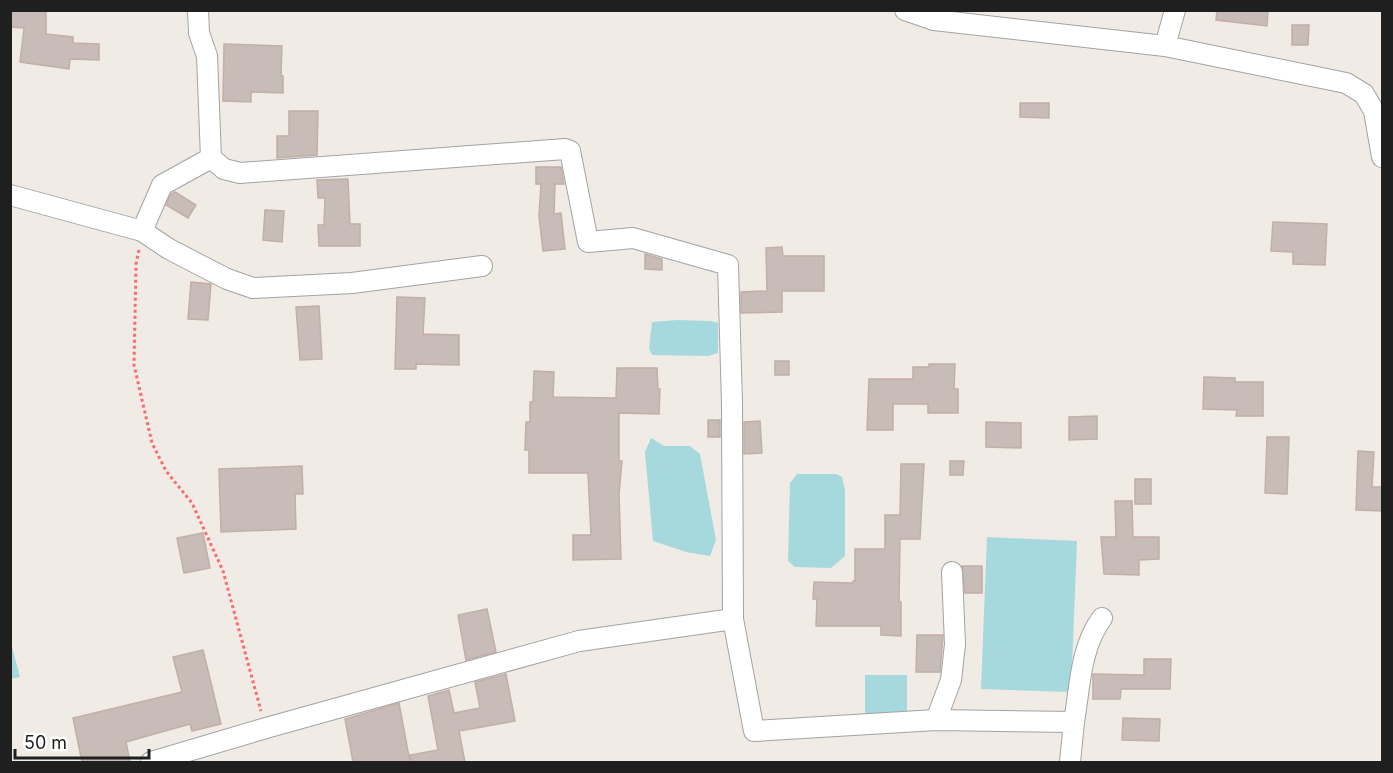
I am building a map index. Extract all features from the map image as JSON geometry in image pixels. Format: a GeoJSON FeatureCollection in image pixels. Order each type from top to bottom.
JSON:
{"type":"FeatureCollection","features":[{"type":"Feature","properties":{"kind":"street"},"geometry":{"type":"LineString","coordinates":[[198,10],[198,33],[207,56],[211,158],[224,170],[240,173],[565,149],[570,151],[588,242],[633,238],[728,265],[732,404],[733,619],[754,731],[936,720],[1074,722]]}},
{"type":"Feature","properties":{"kind":"street"},"geometry":{"type":"LineString","coordinates":[[905,10],[934,20],[1165,46],[1346,83],[1364,94],[1374,111],[1383,157]]}},
{"type":"Feature","properties":{"kind":"street"},"geometry":{"type":"LineString","coordinates":[[1165,46],[1174,10]]}},
{"type":"Feature","properties":{"kind":"street"},"geometry":{"type":"LineString","coordinates":[[142,231],[162,185],[211,158]]}},
{"type":"Feature","properties":{"kind":"street"},"geometry":{"type":"LineString","coordinates":[[10,195],[142,231],[169,249],[227,279],[253,288],[352,284],[482,266]]}},
{"type":"Feature","properties":{"kind":"street"},"geometry":{"type":"LineString","coordinates":[[936,720],[951,680],[955,644],[952,572]]}},
{"type":"Feature","properties":{"kind":"street"},"geometry":{"type":"LineString","coordinates":[[1070,762],[1085,651],[1091,632],[1101,618]]}},
{"type":"Feature","properties":{"kind":"street"},"geometry":{"type":"LineString","coordinates":[[151,762],[579,641],[733,619]]}},
{"type":"Feature","properties":{"kind":"path"},"geometry":{"type":"LineString","coordinates":[[142,231],[136,264],[134,364],[152,443],[166,471],[192,504],[223,571],[266,728]]}},
{"type":"Feature","properties":{"kind":"water"},"geometry":{"type":"Polygon","coordinates":[[[677,320],[718,323],[718,353],[708,356],[652,355],[649,348],[652,322],[677,320]]]}},
{"type":"Feature","properties":{"kind":"water"},"geometry":{"type":"Polygon","coordinates":[[[651,438],[664,446],[690,446],[700,454],[716,540],[710,556],[686,552],[653,541],[645,452],[651,438]]]}},
{"type":"Feature","properties":{"kind":"water"},"geometry":{"type":"Polygon","coordinates":[[[797,474],[836,474],[842,477],[845,490],[845,556],[831,568],[795,567],[788,561],[790,483],[797,474]]]}},
{"type":"Feature","properties":{"kind":"water"},"geometry":{"type":"Polygon","coordinates":[[[987,537],[1077,541],[1071,692],[981,689],[987,537]]]}},
{"type":"Feature","properties":{"kind":"water"},"geometry":{"type":"Polygon","coordinates":[[[10,639],[20,677],[11,679],[10,679],[10,639]]]}},
{"type":"Feature","properties":{"kind":"water"},"geometry":{"type":"Polygon","coordinates":[[[865,675],[907,675],[907,715],[865,715],[865,675]]]}},
{"type":"Feature","properties":{"kind":"building"},"geometry":{"type":"Polygon","coordinates":[[[10,10],[46,10],[46,34],[73,37],[73,43],[99,44],[99,60],[70,59],[69,69],[20,62],[24,28],[10,27],[10,10]]]}},
{"type":"Feature","properties":{"kind":"building"},"geometry":{"type":"Polygon","coordinates":[[[1217,10],[1268,10],[1267,26],[1216,20],[1217,10]]]}},
{"type":"Feature","properties":{"kind":"building"},"geometry":{"type":"Polygon","coordinates":[[[1292,25],[1309,25],[1308,45],[1292,45],[1292,25]]]}},
{"type":"Feature","properties":{"kind":"building"},"geometry":{"type":"Polygon","coordinates":[[[224,44],[282,46],[283,93],[251,92],[251,102],[223,101],[224,44]]]}},
{"type":"Feature","properties":{"kind":"building"},"geometry":{"type":"Polygon","coordinates":[[[1020,103],[1049,103],[1049,118],[1020,117],[1020,103]]]}},
{"type":"Feature","properties":{"kind":"building"},"geometry":{"type":"Polygon","coordinates":[[[289,111],[318,111],[317,155],[277,158],[277,136],[289,136],[289,111]]]}},
{"type":"Feature","properties":{"kind":"building"},"geometry":{"type":"Polygon","coordinates":[[[536,167],[561,167],[564,184],[555,184],[554,214],[561,213],[565,249],[543,251],[539,216],[541,184],[536,184],[536,167]]]}},
{"type":"Feature","properties":{"kind":"building"},"geometry":{"type":"Polygon","coordinates":[[[348,179],[350,224],[360,224],[360,246],[319,246],[318,225],[324,225],[325,198],[318,198],[317,180],[348,179]]]}},
{"type":"Feature","properties":{"kind":"building"},"geometry":{"type":"Polygon","coordinates":[[[175,192],[196,205],[188,218],[166,205],[171,194],[175,192]]]}},
{"type":"Feature","properties":{"kind":"building"},"geometry":{"type":"Polygon","coordinates":[[[265,210],[284,211],[282,242],[263,240],[265,210]]]}},
{"type":"Feature","properties":{"kind":"building"},"geometry":{"type":"Polygon","coordinates":[[[1273,222],[1327,224],[1325,265],[1293,264],[1293,252],[1271,251],[1273,222]]]}},
{"type":"Feature","properties":{"kind":"building"},"geometry":{"type":"Polygon","coordinates":[[[782,247],[783,256],[824,256],[824,291],[782,291],[782,312],[741,313],[741,292],[767,291],[766,248],[782,247]]]}},
{"type":"Feature","properties":{"kind":"building"},"geometry":{"type":"Polygon","coordinates":[[[645,254],[662,259],[662,270],[645,269],[645,254]]]}},
{"type":"Feature","properties":{"kind":"building"},"geometry":{"type":"Polygon","coordinates":[[[191,282],[211,284],[208,320],[188,319],[191,282]]]}},
{"type":"Feature","properties":{"kind":"building"},"geometry":{"type":"Polygon","coordinates":[[[397,297],[425,298],[423,334],[459,335],[459,365],[416,364],[416,369],[395,369],[397,297]]]}},
{"type":"Feature","properties":{"kind":"building"},"geometry":{"type":"Polygon","coordinates":[[[319,306],[322,359],[300,360],[296,307],[319,306]]]}},
{"type":"Feature","properties":{"kind":"building"},"geometry":{"type":"Polygon","coordinates":[[[775,361],[789,361],[789,375],[775,375],[775,361]]]}},
{"type":"Feature","properties":{"kind":"building"},"geometry":{"type":"Polygon","coordinates":[[[929,364],[955,364],[954,389],[958,389],[958,413],[928,413],[928,404],[893,404],[893,430],[867,430],[869,379],[913,379],[913,367],[929,367],[929,364]]]}},
{"type":"Feature","properties":{"kind":"building"},"geometry":{"type":"Polygon","coordinates":[[[617,368],[657,368],[658,389],[660,389],[659,414],[619,413],[619,461],[622,461],[619,494],[621,559],[573,560],[573,535],[591,535],[588,473],[529,473],[529,450],[525,450],[526,422],[530,422],[534,371],[554,372],[553,397],[616,398],[617,368]]]}},
{"type":"Feature","properties":{"kind":"building"},"geometry":{"type":"Polygon","coordinates":[[[1204,377],[1235,378],[1235,382],[1263,382],[1263,416],[1236,416],[1237,410],[1203,409],[1204,377]]]}},
{"type":"Feature","properties":{"kind":"building"},"geometry":{"type":"Polygon","coordinates":[[[1097,416],[1097,439],[1069,440],[1069,417],[1097,416]]]}},
{"type":"Feature","properties":{"kind":"building"},"geometry":{"type":"Polygon","coordinates":[[[708,420],[720,420],[720,437],[708,437],[708,420]]]}},
{"type":"Feature","properties":{"kind":"building"},"geometry":{"type":"Polygon","coordinates":[[[760,421],[762,453],[744,454],[744,422],[760,421]]]}},
{"type":"Feature","properties":{"kind":"building"},"geometry":{"type":"Polygon","coordinates":[[[986,422],[1021,423],[1021,448],[986,447],[986,422]]]}},
{"type":"Feature","properties":{"kind":"building"},"geometry":{"type":"Polygon","coordinates":[[[1267,437],[1289,437],[1287,494],[1265,493],[1267,437]]]}},
{"type":"Feature","properties":{"kind":"building"},"geometry":{"type":"Polygon","coordinates":[[[1358,451],[1374,452],[1372,487],[1383,487],[1383,511],[1356,510],[1358,451]]]}},
{"type":"Feature","properties":{"kind":"building"},"geometry":{"type":"Polygon","coordinates":[[[950,461],[964,461],[963,475],[950,475],[950,461]]]}},
{"type":"Feature","properties":{"kind":"building"},"geometry":{"type":"Polygon","coordinates":[[[901,464],[924,464],[920,539],[900,539],[901,636],[881,635],[881,626],[816,626],[817,599],[813,599],[814,582],[853,583],[855,581],[855,549],[885,549],[885,515],[900,515],[901,464]]]}},
{"type":"Feature","properties":{"kind":"building"},"geometry":{"type":"Polygon","coordinates":[[[302,466],[303,494],[295,494],[296,529],[221,532],[219,469],[302,466]]]}},
{"type":"Feature","properties":{"kind":"building"},"geometry":{"type":"Polygon","coordinates":[[[1135,479],[1151,479],[1151,504],[1135,504],[1135,479]]]}},
{"type":"Feature","properties":{"kind":"building"},"geometry":{"type":"Polygon","coordinates":[[[1115,501],[1132,501],[1133,537],[1159,537],[1159,559],[1139,560],[1139,575],[1104,574],[1101,537],[1116,537],[1115,501]]]}},
{"type":"Feature","properties":{"kind":"building"},"geometry":{"type":"Polygon","coordinates":[[[203,533],[210,568],[184,573],[177,538],[203,533]]]}},
{"type":"Feature","properties":{"kind":"building"},"geometry":{"type":"Polygon","coordinates":[[[962,566],[982,566],[982,593],[965,593],[962,566]]]}},
{"type":"Feature","properties":{"kind":"building"},"geometry":{"type":"Polygon","coordinates":[[[487,609],[496,652],[466,660],[458,615],[487,609]]]}},
{"type":"Feature","properties":{"kind":"building"},"geometry":{"type":"Polygon","coordinates":[[[917,635],[943,635],[940,672],[916,672],[917,635]]]}},
{"type":"Feature","properties":{"kind":"building"},"geometry":{"type":"Polygon","coordinates":[[[203,650],[221,724],[192,731],[190,724],[126,742],[130,762],[82,762],[73,718],[182,692],[173,657],[203,650]]]}},
{"type":"Feature","properties":{"kind":"building"},"geometry":{"type":"Polygon","coordinates":[[[1144,659],[1171,659],[1170,689],[1121,689],[1120,699],[1093,699],[1093,674],[1144,675],[1144,659]]]}},
{"type":"Feature","properties":{"kind":"building"},"geometry":{"type":"Polygon","coordinates":[[[506,674],[515,721],[459,731],[465,762],[411,762],[410,755],[438,750],[428,696],[449,690],[454,713],[480,708],[475,682],[506,674]]]}},
{"type":"Feature","properties":{"kind":"building"},"geometry":{"type":"Polygon","coordinates":[[[399,703],[410,762],[353,762],[345,719],[399,703]]]}},
{"type":"Feature","properties":{"kind":"building"},"geometry":{"type":"Polygon","coordinates":[[[1123,718],[1160,719],[1159,741],[1122,740],[1123,718]]]}}]}
